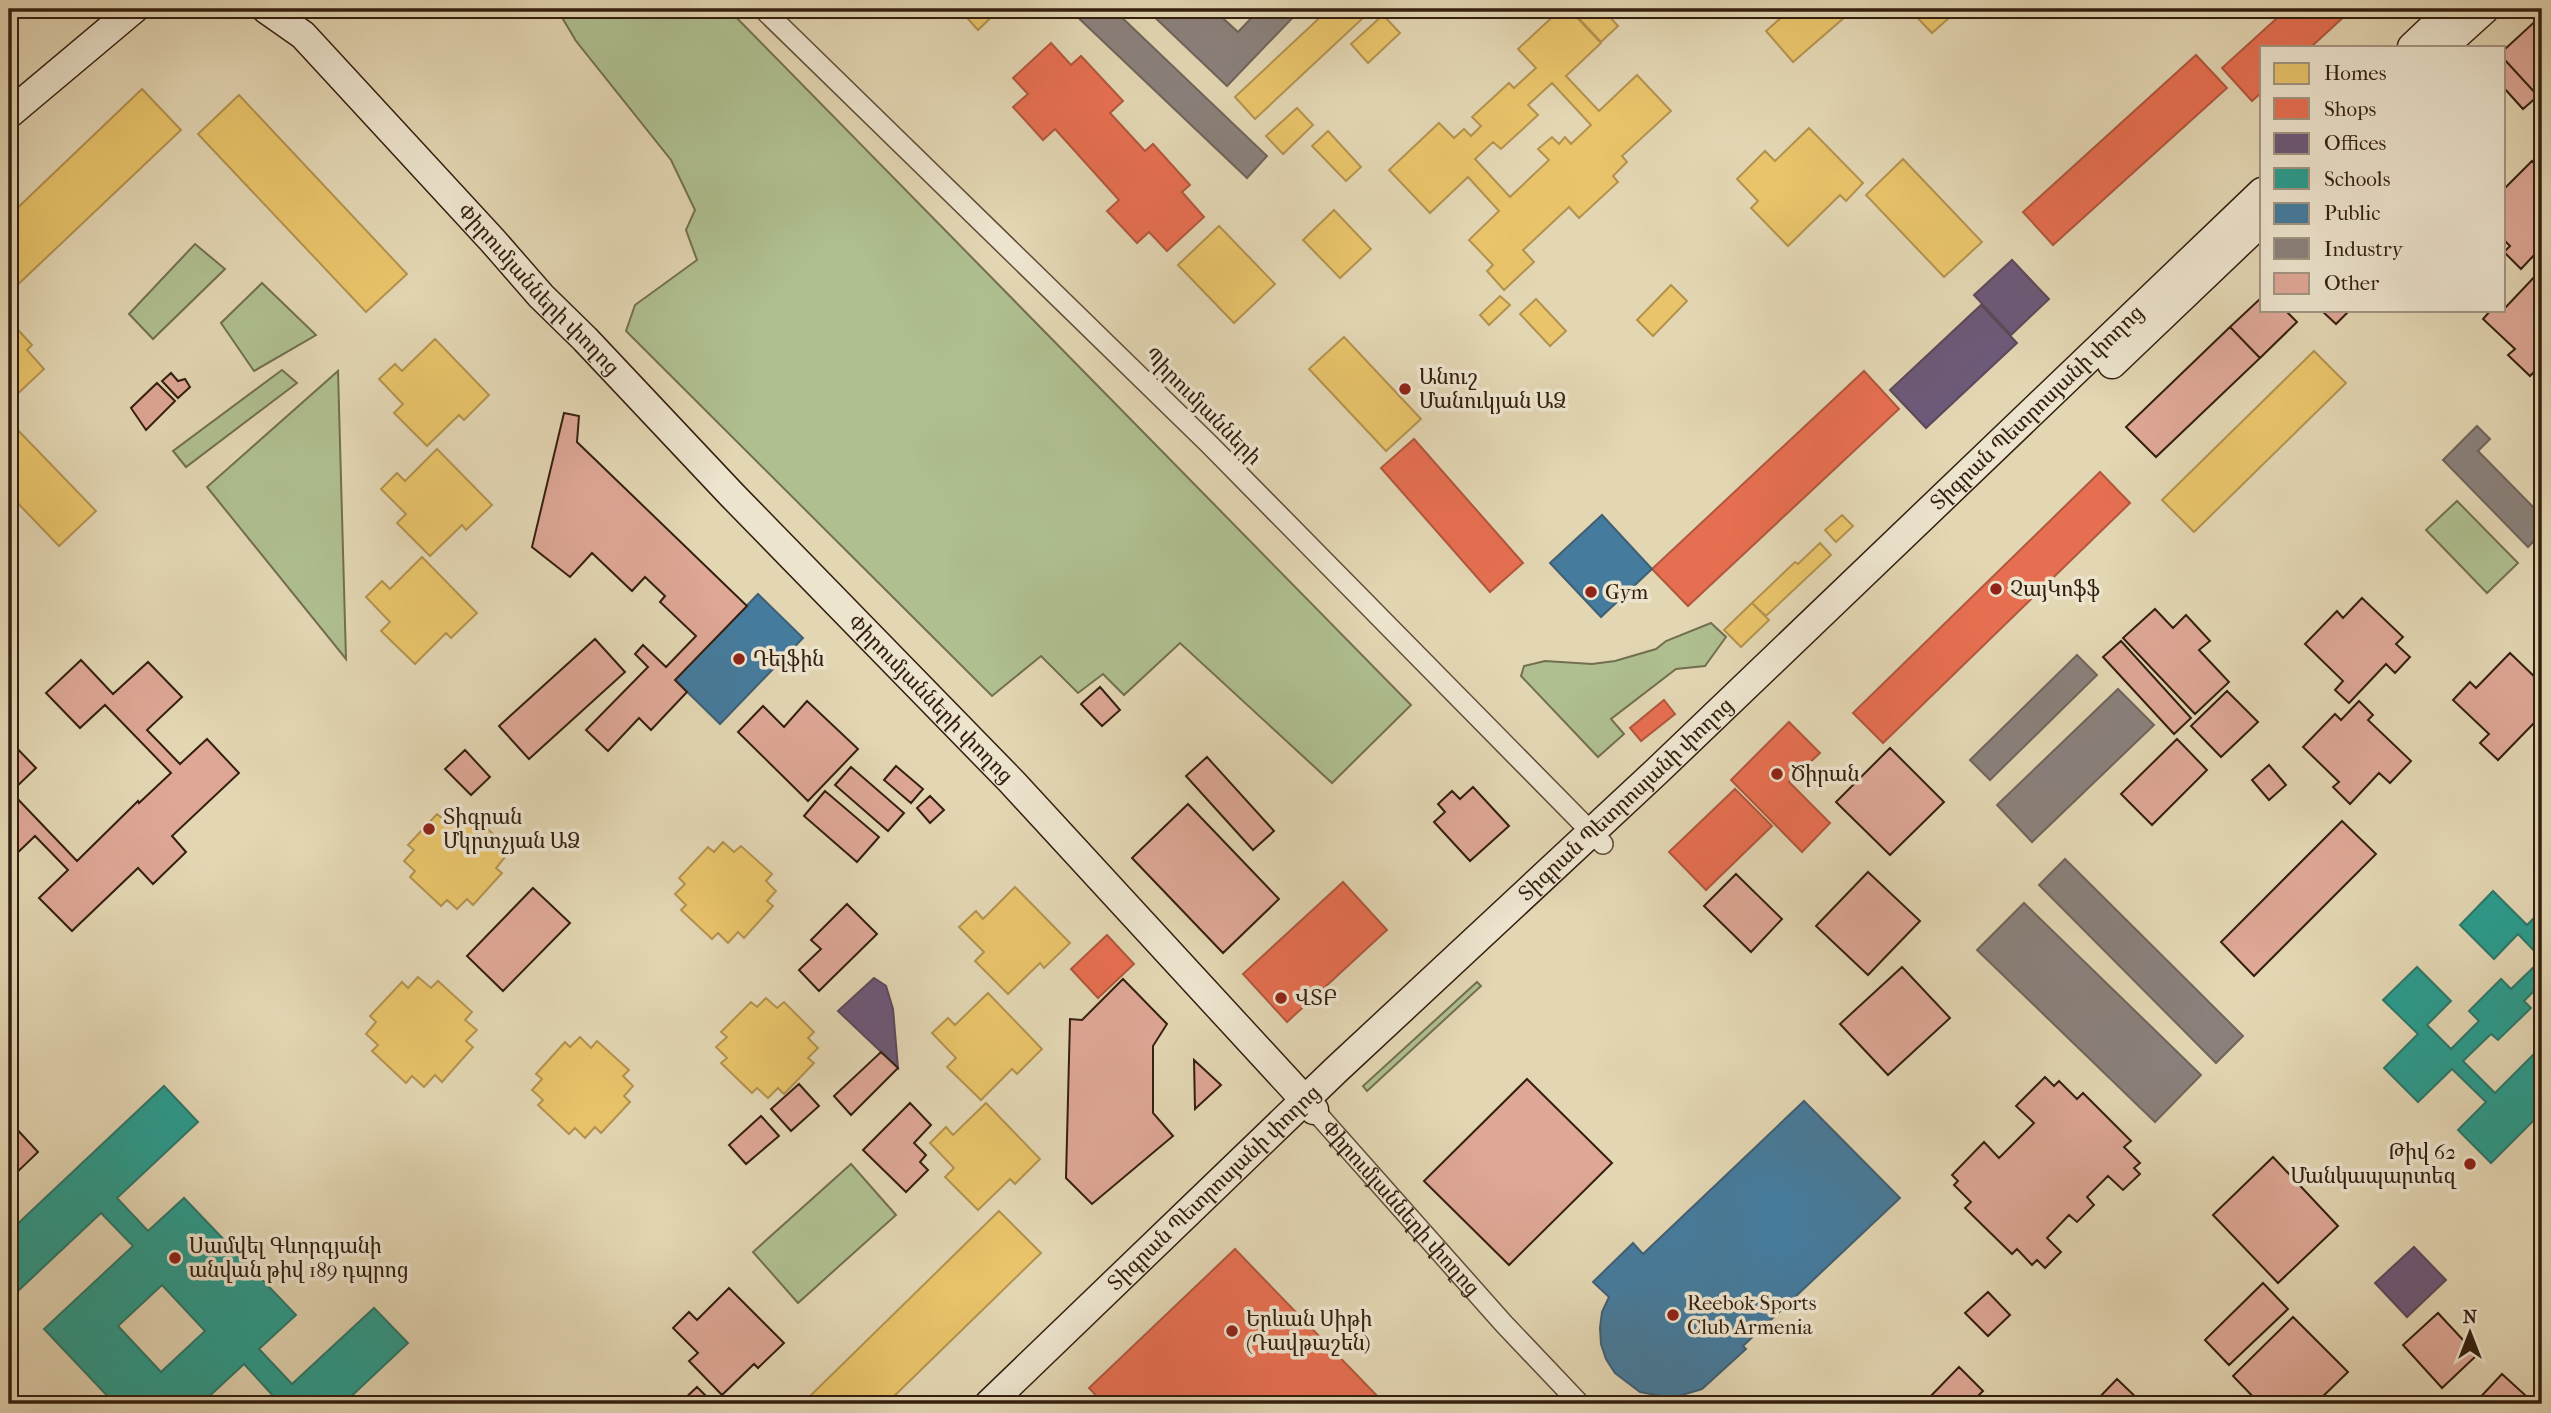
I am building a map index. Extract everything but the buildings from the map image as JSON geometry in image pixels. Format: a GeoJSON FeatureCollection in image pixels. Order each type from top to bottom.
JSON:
{"type":"FeatureCollection","features":[{"type":"Feature","properties":{"kind":"main road"},"geometry":{"type":"LineString","coordinates":[[9,114],[134,9]]}},
{"type":"Feature","properties":{"kind":"main road","name":"Փիրումյանների փողոց"},"geometry":{"type":"LineString","coordinates":[[266,9],[303,36],[541,296],[1012,782],[1310,1105]]}},
{"type":"Feature","properties":{"kind":"main road"},"geometry":{"type":"LineString","coordinates":[[2413,46],[2452,9]]}},
{"type":"Feature","properties":{"kind":"main road"},"geometry":{"type":"LineString","coordinates":[[2444,46],[2485,9]]}},
{"type":"Feature","properties":{"kind":"main road","name":"Տիգրան Պետրոսյանի փողոց"},"geometry":{"type":"LineString","coordinates":[[989,1404],[1597,838],[2260,194]]}},
{"type":"Feature","properties":{"kind":"main road","name":"Տիգրան Պետրոսյանի փողոց"},"geometry":{"type":"LineString","coordinates":[[1597,838],[1667,787],[2260,223]]}},
{"type":"Feature","properties":{"kind":"main road","name":"Տիգրան Պետրոսյանի փողոց"},"geometry":{"type":"LineString","coordinates":[[1007,1404],[1310,1105]]}},
{"type":"Feature","properties":{"kind":"street","name":"Պիրումյանների"},"geometry":{"type":"LineString","coordinates":[[763,9],[1196,430],[1597,838]]}},
{"type":"Feature","properties":{"kind":"street","name":"Փիրումյանների փողոց"},"geometry":{"type":"LineString","coordinates":[[1310,1105],[1504,1324],[1580,1404]]}},
{"type":"Feature","properties":{"kind":"green space"},"geometry":{"type":"Polygon","coordinates":[[[557,9],[728,9],[1411,705],[1332,783],[1180,643],[1124,695],[1103,674],[1078,693],[1041,656],[992,696],[626,331],[635,305],[697,260],[686,230],[695,210],[671,160],[576,41],[557,9]]]}},
{"type":"Feature","properties":{"kind":"green space"},"geometry":{"type":"Polygon","coordinates":[[[195,244],[225,269],[153,339],[129,314],[195,244]]]}},
{"type":"Feature","properties":{"kind":"green space"},"geometry":{"type":"Polygon","coordinates":[[[262,283],[316,335],[254,371],[221,323],[262,283]]]}},
{"type":"Feature","properties":{"kind":"green space"},"geometry":{"type":"Polygon","coordinates":[[[282,370],[297,383],[186,467],[173,451],[282,370]]]}},
{"type":"Feature","properties":{"kind":"green space"},"geometry":{"type":"Polygon","coordinates":[[[338,371],[346,659],[207,487],[338,371]]]}},
{"type":"Feature","properties":{"kind":"green space"},"geometry":{"type":"Polygon","coordinates":[[[2457,501],[2518,563],[2487,593],[2426,530],[2457,501]]]}},
{"type":"Feature","properties":{"kind":"green space"},"geometry":{"type":"Polygon","coordinates":[[[1711,623],[1726,637],[1705,666],[1676,669],[1611,719],[1624,734],[1598,757],[1521,676],[1524,666],[1545,661],[1592,664],[1615,661],[1656,649],[1666,641],[1711,623]]]}},
{"type":"Feature","properties":{"kind":"green space"},"geometry":{"type":"Polygon","coordinates":[[[1477,982],[1481,986],[1367,1091],[1363,1086],[1477,982]]]}},
{"type":"Feature","properties":{"kind":"green space"},"geometry":{"type":"Polygon","coordinates":[[[851,1164],[896,1215],[798,1303],[753,1252],[851,1164]]]}},
{"type":"Feature","properties":{"kind":"place","name":"Անուշ Մանուկյան ԱՁ"},"geometry":{"type":"Point","coordinates":[1405,389]}},
{"type":"Feature","properties":{"kind":"place","name":"ՉայԿոֆֆ"},"geometry":{"type":"Point","coordinates":[1996,589]}},
{"type":"Feature","properties":{"kind":"place","name":"Gym"},"geometry":{"type":"Point","coordinates":[1591,592]}},
{"type":"Feature","properties":{"kind":"place","name":"Դելֆին"},"geometry":{"type":"Point","coordinates":[739,659]}},
{"type":"Feature","properties":{"kind":"place","name":"Ծիրան"},"geometry":{"type":"Point","coordinates":[1777,774]}},
{"type":"Feature","properties":{"kind":"place","name":"Տիգրան Մկրտչյան ԱՁ"},"geometry":{"type":"Point","coordinates":[429,829]}},
{"type":"Feature","properties":{"kind":"place","name":"ՎՏԲ"},"geometry":{"type":"Point","coordinates":[1281,998]}},
{"type":"Feature","properties":{"kind":"place","name":"Թիվ 62 Մանկապարտեզ"},"geometry":{"type":"Point","coordinates":[2470,1164]}},
{"type":"Feature","properties":{"kind":"place","name":"Սամվել Գևորգյանի անվան թիվ 189 դպրոց"},"geometry":{"type":"Point","coordinates":[175,1258]}},
{"type":"Feature","properties":{"kind":"place","name":"Reebok Sports Club Armenia"},"geometry":{"type":"Point","coordinates":[1673,1315]}},
{"type":"Feature","properties":{"kind":"place","name":"Երևան Սիթի (Դավթաշեն)"},"geometry":{"type":"Point","coordinates":[1232,1331]}}]}
